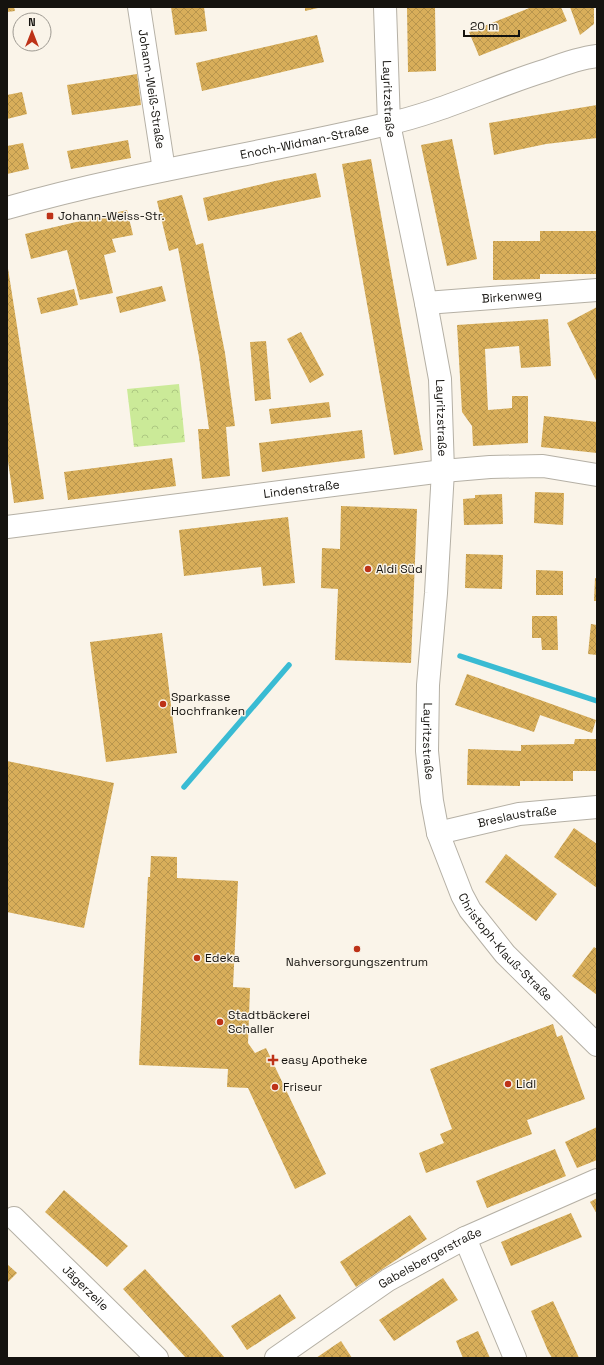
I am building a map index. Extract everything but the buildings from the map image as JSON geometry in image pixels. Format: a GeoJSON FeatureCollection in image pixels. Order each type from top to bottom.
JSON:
{"type":"FeatureCollection","features":[{"type":"Feature","properties":{"kind":"street","name":"Johann-Weiß-Straße"},"geometry":{"type":"LineString","coordinates":[[139,7],[164,170]]}},
{"type":"Feature","properties":{"kind":"street","name":"Layritzstraße"},"geometry":{"type":"LineString","coordinates":[[385,7],[389,124],[440,379],[443,471],[436,593],[428,685],[427,751],[432,801],[438,833]]}},
{"type":"Feature","properties":{"kind":"street","name":"Enoch-Widman-Straße"},"geometry":{"type":"LineString","coordinates":[[7,208],[45,197],[164,170],[389,124],[534,74],[585,58],[597,56]]}},
{"type":"Feature","properties":{"kind":"street","name":"Birkenweg"},"geometry":{"type":"LineString","coordinates":[[426,303],[597,290]]}},
{"type":"Feature","properties":{"kind":"street","name":"Lindenstraße"},"geometry":{"type":"LineString","coordinates":[[7,527],[443,471],[490,467],[543,466],[597,475]]}},
{"type":"Feature","properties":{"kind":"street","name":"Breslaustraße"},"geometry":{"type":"LineString","coordinates":[[438,833],[519,814],[597,807]]}},
{"type":"Feature","properties":{"kind":"street","name":"Christoph-Klauß-Straße"},"geometry":{"type":"LineString","coordinates":[[438,833],[462,896],[470,910],[505,954],[597,1045]]}},
{"type":"Feature","properties":{"kind":"street","name":"Gabelsbergerstraße"},"geometry":{"type":"LineString","coordinates":[[276,1358],[388,1280],[465,1238],[597,1180]]}},
{"type":"Feature","properties":{"kind":"street","name":"Jägerzeile"},"geometry":{"type":"LineString","coordinates":[[14,1218],[157,1358]]}},
{"type":"Feature","properties":{"kind":"street"},"geometry":{"type":"LineString","coordinates":[[465,1238],[515,1358]]}},
{"type":"Feature","properties":{"kind":"green space"},"geometry":{"type":"Polygon","coordinates":[[[179,384],[185,442],[134,447],[127,389],[179,384]]]}},
{"type":"Feature","properties":{"kind":"waterway"},"geometry":{"type":"LineString","coordinates":[[460,656],[597,701]]}},
{"type":"Feature","properties":{"kind":"waterway"},"geometry":{"type":"LineString","coordinates":[[184,787],[289,665]]}},
{"type":"Feature","properties":{"kind":"place","name":"Johann-Weiss-Str."},"geometry":{"type":"Point","coordinates":[50,216]}},
{"type":"Feature","properties":{"kind":"place","name":"Aldi Süd"},"geometry":{"type":"Point","coordinates":[368,569]}},
{"type":"Feature","properties":{"kind":"place","name":"Sparkasse Hochfranken"},"geometry":{"type":"Point","coordinates":[163,704]}},
{"type":"Feature","properties":{"kind":"place","name":"Nahversorgungszentrum"},"geometry":{"type":"Point","coordinates":[357,949]}},
{"type":"Feature","properties":{"kind":"place","name":"Edeka"},"geometry":{"type":"Point","coordinates":[197,958]}},
{"type":"Feature","properties":{"kind":"place","name":"Stadtbäckerei Schaller"},"geometry":{"type":"Point","coordinates":[220,1022]}},
{"type":"Feature","properties":{"kind":"place","name":"easy Apotheke"},"geometry":{"type":"Point","coordinates":[273,1060]}},
{"type":"Feature","properties":{"kind":"place","name":"Lidl"},"geometry":{"type":"Point","coordinates":[508,1084]}},
{"type":"Feature","properties":{"kind":"place","name":"Friseur"},"geometry":{"type":"Point","coordinates":[275,1087]}}]}
